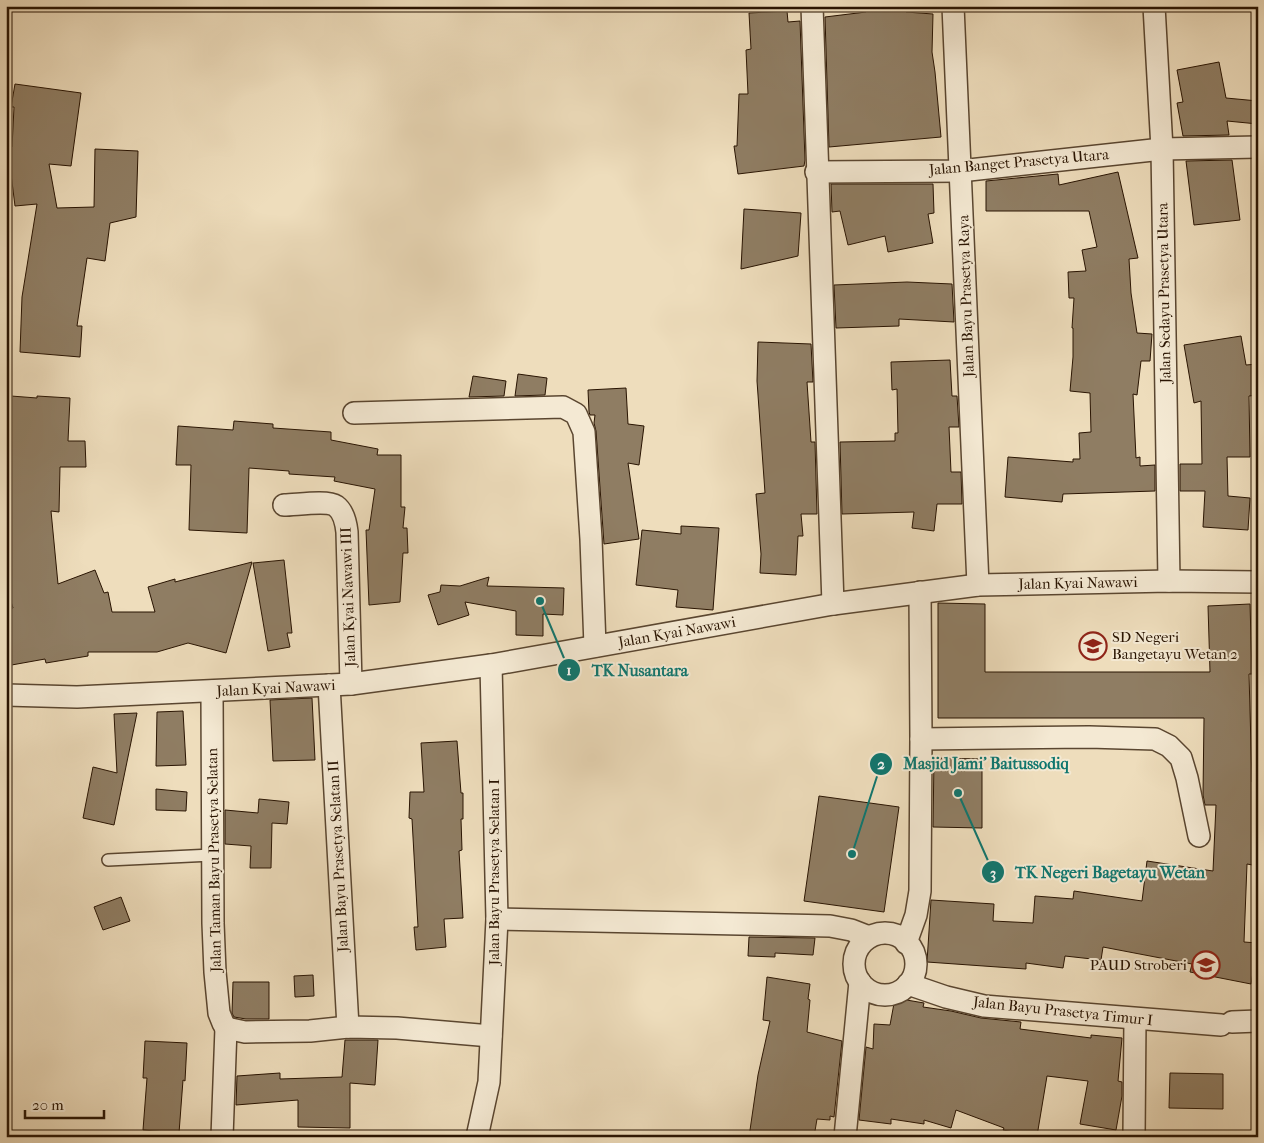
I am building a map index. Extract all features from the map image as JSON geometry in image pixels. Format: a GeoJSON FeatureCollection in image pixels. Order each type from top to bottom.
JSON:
{"type":"FeatureCollection","features":[{"type":"Feature","properties":{"kind":"street"},"geometry":{"type":"LineString","coordinates":[[812,6],[816,172],[833,604]]}},
{"type":"Feature","properties":{"kind":"street","name":"Jalan Bayu Prasetya Raya"},"geometry":{"type":"LineString","coordinates":[[953,6],[978,585]]}},
{"type":"Feature","properties":{"kind":"street","name":"Jalan Sedayu Prasetya Utara"},"geometry":{"type":"LineString","coordinates":[[1154,6],[1162,149],[1168,581]]}},
{"type":"Feature","properties":{"kind":"street","name":"Jalan Banget Prasetya Utara"},"geometry":{"type":"LineString","coordinates":[[816,172],[960,171],[1162,149],[1258,147]]}},
{"type":"Feature","properties":{"kind":"street"},"geometry":{"type":"LineString","coordinates":[[354,414],[563,406],[576,414],[584,432],[595,646]]}},
{"type":"Feature","properties":{"kind":"street","name":"Jalan Kyai Nawawi III"},"geometry":{"type":"LineString","coordinates":[[284,505],[326,504],[336,506],[346,522],[351,684]]}},
{"type":"Feature","properties":{"kind":"street","name":"Jalan Kyai Nawawi"},"geometry":{"type":"LineString","coordinates":[[6,695],[77,698],[351,684],[490,665],[833,604],[978,585],[1168,581],[1258,582]]}},
{"type":"Feature","properties":{"kind":"street"},"geometry":{"type":"LineString","coordinates":[[906,943],[916,915],[920,890],[920,592]]}},
{"type":"Feature","properties":{"kind":"street","name":"Jalan Bayu Prasetya Selatan I"},"geometry":{"type":"LineString","coordinates":[[477,1137],[489,1082],[497,919],[490,665]]}},
{"type":"Feature","properties":{"kind":"street","name":"Jalan Bayu Prasetya Selatan II"},"geometry":{"type":"LineString","coordinates":[[329,685],[348,1027]]}},
{"type":"Feature","properties":{"kind":"street","name":"Jalan Taman Bayu Prasetya Selatan"},"geometry":{"type":"LineString","coordinates":[[212,691],[212,854],[215,972],[220,1014],[226,1028],[222,1137]]}},
{"type":"Feature","properties":{"kind":"street"},"geometry":{"type":"LineString","coordinates":[[921,739],[1089,737],[1155,739],[1169,746],[1181,758],[1199,836]]}},
{"type":"Feature","properties":{"kind":"street"},"geometry":{"type":"LineString","coordinates":[[497,919],[830,926],[851,930],[869,937]]}},
{"type":"Feature","properties":{"kind":"street"},"geometry":{"type":"LineString","coordinates":[[888,933],[897,936],[913,952],[914,974],[908,984],[900,991],[889,995],[878,994],[868,990],[860,982],[855,973],[854,962],[857,951],[869,937],[888,933]]}},
{"type":"Feature","properties":{"kind":"street"},"geometry":{"type":"LineString","coordinates":[[844,1137],[860,982]]}},
{"type":"Feature","properties":{"kind":"street","name":"Jalan Bayu Prasetya Timur I"},"geometry":{"type":"LineString","coordinates":[[908,984],[946,997],[984,1006],[1135,1019],[1226,1023],[1258,1021]]}},
{"type":"Feature","properties":{"kind":"street"},"geometry":{"type":"LineString","coordinates":[[1134,1137],[1135,1019]]}},
{"type":"Feature","properties":{"kind":"street"},"geometry":{"type":"LineString","coordinates":[[226,1028],[245,1032],[310,1031],[348,1027],[397,1028],[491,1036]]}},
{"type":"Feature","properties":{"kind":"lane"},"geometry":{"type":"LineString","coordinates":[[108,860],[212,854]]}},
{"type":"Feature","properties":{"kind":"building"},"geometry":{"type":"Polygon","coordinates":[[[865,6],[906,6],[906,12],[933,14],[932,52],[941,137],[829,147],[825,17],[866,12],[865,6]]]}},
{"type":"Feature","properties":{"kind":"building"},"geometry":{"type":"Polygon","coordinates":[[[787,11],[788,22],[800,21],[804,166],[738,174],[734,146],[737,146],[739,94],[748,94],[746,50],[751,49],[749,13],[787,11]]]}},
{"type":"Feature","properties":{"kind":"building"},"geometry":{"type":"Polygon","coordinates":[[[1219,62],[1226,98],[1258,101],[1258,124],[1227,121],[1229,135],[1183,136],[1177,103],[1183,102],[1177,70],[1219,62]]]}},
{"type":"Feature","properties":{"kind":"building"},"geometry":{"type":"Polygon","coordinates":[[[15,84],[81,93],[71,166],[49,164],[57,208],[94,207],[95,149],[138,151],[136,217],[110,223],[105,261],[87,258],[77,326],[82,326],[80,357],[20,352],[22,297],[37,204],[15,206],[9,147],[12,147],[14,107],[11,107],[15,84]]]}},
{"type":"Feature","properties":{"kind":"building"},"geometry":{"type":"Polygon","coordinates":[[[1232,160],[1240,220],[1194,225],[1186,161],[1232,160]]]}},
{"type":"Feature","properties":{"kind":"building"},"geometry":{"type":"Polygon","coordinates":[[[1118,172],[1138,258],[1129,259],[1131,293],[1137,333],[1152,334],[1150,361],[1141,361],[1137,395],[1133,394],[1136,458],[1140,457],[1140,466],[1155,465],[1155,491],[1063,494],[1062,502],[1005,497],[1008,457],[1073,462],[1073,459],[1080,459],[1079,433],[1091,432],[1090,393],[1070,391],[1073,357],[1074,298],[1069,298],[1068,272],[1086,271],[1082,250],[1097,247],[1089,211],[986,211],[986,181],[1058,174],[1059,185],[1118,172]]]}},
{"type":"Feature","properties":{"kind":"building"},"geometry":{"type":"Polygon","coordinates":[[[831,184],[933,184],[934,213],[928,214],[933,243],[888,252],[885,236],[848,245],[840,211],[832,212],[831,184]]]}},
{"type":"Feature","properties":{"kind":"building"},"geometry":{"type":"Polygon","coordinates":[[[744,209],[801,213],[798,256],[741,269],[744,209]]]}},
{"type":"Feature","properties":{"kind":"building"},"geometry":{"type":"Polygon","coordinates":[[[907,282],[952,284],[954,322],[899,319],[899,326],[836,328],[834,285],[907,282]]]}},
{"type":"Feature","properties":{"kind":"building"},"geometry":{"type":"Polygon","coordinates":[[[1241,336],[1246,365],[1258,364],[1258,395],[1249,396],[1250,457],[1227,457],[1228,496],[1250,498],[1248,530],[1203,527],[1205,491],[1180,491],[1180,464],[1202,464],[1201,401],[1194,403],[1184,345],[1241,336]]]}},
{"type":"Feature","properties":{"kind":"building"},"geometry":{"type":"Polygon","coordinates":[[[758,342],[811,344],[813,382],[807,382],[811,442],[815,442],[817,514],[801,514],[803,536],[798,536],[796,575],[760,573],[761,554],[756,494],[765,493],[757,381],[758,342]]]}},
{"type":"Feature","properties":{"kind":"building"},"geometry":{"type":"Polygon","coordinates":[[[950,360],[952,396],[957,396],[959,427],[949,427],[951,472],[961,472],[962,504],[937,504],[934,531],[912,528],[914,512],[842,514],[840,442],[895,441],[895,433],[898,433],[897,389],[892,390],[891,362],[950,360]]]}},
{"type":"Feature","properties":{"kind":"building"},"geometry":{"type":"Polygon","coordinates":[[[518,374],[547,378],[545,395],[515,396],[518,374]]]}},
{"type":"Feature","properties":{"kind":"building"},"geometry":{"type":"Polygon","coordinates":[[[473,376],[506,381],[504,396],[469,397],[473,376]]]}},
{"type":"Feature","properties":{"kind":"building"},"geometry":{"type":"Polygon","coordinates":[[[626,388],[628,424],[644,426],[639,465],[628,463],[639,539],[604,544],[594,423],[595,415],[590,415],[589,412],[588,390],[626,388]]]}},
{"type":"Feature","properties":{"kind":"building"},"geometry":{"type":"Polygon","coordinates":[[[11,396],[70,398],[68,441],[85,441],[86,467],[60,467],[59,512],[51,511],[58,584],[95,570],[104,593],[108,592],[112,612],[155,612],[148,587],[252,562],[226,653],[188,643],[157,652],[88,652],[88,656],[46,663],[45,659],[6,666],[6,609],[13,608],[6,585],[6,484],[11,483],[6,449],[11,396]]]}},
{"type":"Feature","properties":{"kind":"building"},"geometry":{"type":"Polygon","coordinates":[[[234,421],[273,424],[273,428],[331,432],[331,440],[378,449],[377,455],[401,455],[401,507],[405,507],[403,528],[407,528],[408,553],[403,553],[400,602],[369,605],[366,530],[369,530],[375,489],[334,481],[335,477],[289,474],[289,471],[249,468],[247,533],[189,530],[191,465],[176,465],[178,426],[233,430],[234,421]]]}},
{"type":"Feature","properties":{"kind":"building"},"geometry":{"type":"Polygon","coordinates":[[[681,526],[719,528],[713,610],[676,607],[678,590],[636,585],[642,530],[681,534],[681,526]]]}},
{"type":"Feature","properties":{"kind":"building"},"geometry":{"type":"Polygon","coordinates":[[[284,560],[292,633],[287,633],[290,647],[268,651],[253,563],[284,560]]]}},
{"type":"Feature","properties":{"kind":"building"},"geometry":{"type":"Polygon","coordinates":[[[489,577],[487,586],[564,588],[563,615],[543,614],[543,636],[516,635],[516,611],[465,602],[469,615],[438,625],[428,595],[440,592],[441,585],[460,586],[489,577]]]}},
{"type":"Feature","properties":{"kind":"building"},"geometry":{"type":"Polygon","coordinates":[[[938,603],[985,604],[985,672],[1210,672],[1208,606],[1250,604],[1252,674],[1249,674],[1252,782],[1258,782],[1258,866],[1247,864],[1244,942],[1258,943],[1251,984],[1190,972],[1192,964],[1103,947],[1101,960],[1065,956],[1063,968],[1026,963],[1026,969],[927,962],[931,900],[994,904],[993,921],[1033,923],[1035,896],[1073,899],[1074,891],[1142,901],[1147,861],[1213,871],[1216,805],[1205,805],[1203,795],[1204,718],[938,718],[938,603]]]}},
{"type":"Feature","properties":{"kind":"building"},"geometry":{"type":"Polygon","coordinates":[[[312,698],[315,760],[273,761],[270,700],[312,698]]]}},
{"type":"Feature","properties":{"kind":"building"},"geometry":{"type":"Polygon","coordinates":[[[183,711],[186,765],[156,766],[157,712],[183,711]]]}},
{"type":"Feature","properties":{"kind":"building"},"geometry":{"type":"Polygon","coordinates":[[[137,713],[114,825],[83,818],[93,767],[117,773],[114,714],[137,713]]]}},
{"type":"Feature","properties":{"kind":"building"},"geometry":{"type":"Polygon","coordinates":[[[457,741],[461,793],[463,793],[463,819],[461,819],[462,850],[459,851],[463,918],[444,919],[446,947],[416,950],[414,927],[418,927],[412,819],[409,818],[410,792],[424,792],[421,743],[457,741]]]}},
{"type":"Feature","properties":{"kind":"building"},"geometry":{"type":"Polygon","coordinates":[[[934,758],[982,759],[982,828],[933,827],[934,758]]]}},
{"type":"Feature","properties":{"kind":"building"},"geometry":{"type":"Polygon","coordinates":[[[156,789],[187,792],[186,811],[156,810],[156,789]]]}},
{"type":"Feature","properties":{"kind":"building"},"geometry":{"type":"Polygon","coordinates":[[[819,796],[899,807],[884,912],[804,901],[819,796]]]}},
{"type":"Feature","properties":{"kind":"building"},"geometry":{"type":"Polygon","coordinates":[[[259,799],[289,802],[287,824],[272,823],[271,868],[250,868],[251,846],[225,844],[225,810],[258,813],[259,799]]]}},
{"type":"Feature","properties":{"kind":"building"},"geometry":{"type":"Polygon","coordinates":[[[121,897],[130,921],[103,930],[94,907],[121,897]]]}},
{"type":"Feature","properties":{"kind":"building"},"geometry":{"type":"Polygon","coordinates":[[[749,937],[815,938],[813,955],[775,953],[775,957],[748,956],[749,937]]]}},
{"type":"Feature","properties":{"kind":"building"},"geometry":{"type":"Polygon","coordinates":[[[313,975],[314,996],[295,997],[294,976],[313,975]]]}},
{"type":"Feature","properties":{"kind":"building"},"geometry":{"type":"Polygon","coordinates":[[[767,977],[810,984],[807,1032],[842,1041],[834,1117],[830,1116],[830,1120],[817,1119],[814,1137],[749,1137],[758,1075],[770,1021],[763,1020],[767,977]]]}},
{"type":"Feature","properties":{"kind":"building"},"geometry":{"type":"Polygon","coordinates":[[[233,982],[269,982],[269,1019],[234,1017],[232,1013],[233,982]]]}},
{"type":"Feature","properties":{"kind":"building"},"geometry":{"type":"Polygon","coordinates":[[[895,998],[924,1003],[923,1007],[981,1018],[1021,1022],[1020,1029],[1091,1038],[1091,1035],[1122,1038],[1118,1081],[1122,1082],[1122,1096],[1116,1130],[1080,1124],[1088,1081],[1047,1076],[1037,1136],[1003,1130],[1004,1128],[956,1110],[951,1128],[924,1120],[924,1124],[891,1119],[891,1124],[859,1120],[866,1047],[873,1049],[874,1024],[890,1025],[895,998]]]}},
{"type":"Feature","properties":{"kind":"building"},"geometry":{"type":"Polygon","coordinates":[[[345,1040],[378,1040],[375,1085],[350,1083],[350,1128],[298,1127],[298,1100],[236,1105],[237,1076],[280,1073],[280,1079],[342,1077],[345,1040]]]}},
{"type":"Feature","properties":{"kind":"building"},"geometry":{"type":"Polygon","coordinates":[[[145,1041],[187,1043],[179,1133],[143,1130],[147,1078],[143,1078],[145,1041]]]}},
{"type":"Feature","properties":{"kind":"building"},"geometry":{"type":"Polygon","coordinates":[[[1170,1073],[1223,1074],[1223,1109],[1169,1108],[1170,1073]]]}},
{"type":"Feature","properties":{"kind":"place","name":"TK Nusantara"},"geometry":{"type":"Point","coordinates":[540,601]}},
{"type":"Feature","properties":{"kind":"place","name":"SD Negeri Bangetayu Wetan 2"},"geometry":{"type":"Point","coordinates":[1093,646]}},
{"type":"Feature","properties":{"kind":"place","name":"TK Negeri Bagetayu Wetan"},"geometry":{"type":"Point","coordinates":[958,793]}},
{"type":"Feature","properties":{"kind":"place","name":"Masjid Jami' Baitussodiq"},"geometry":{"type":"Point","coordinates":[852,854]}},
{"type":"Feature","properties":{"kind":"place","name":"PAUD Stroberi"},"geometry":{"type":"Point","coordinates":[1206,965]}}]}
